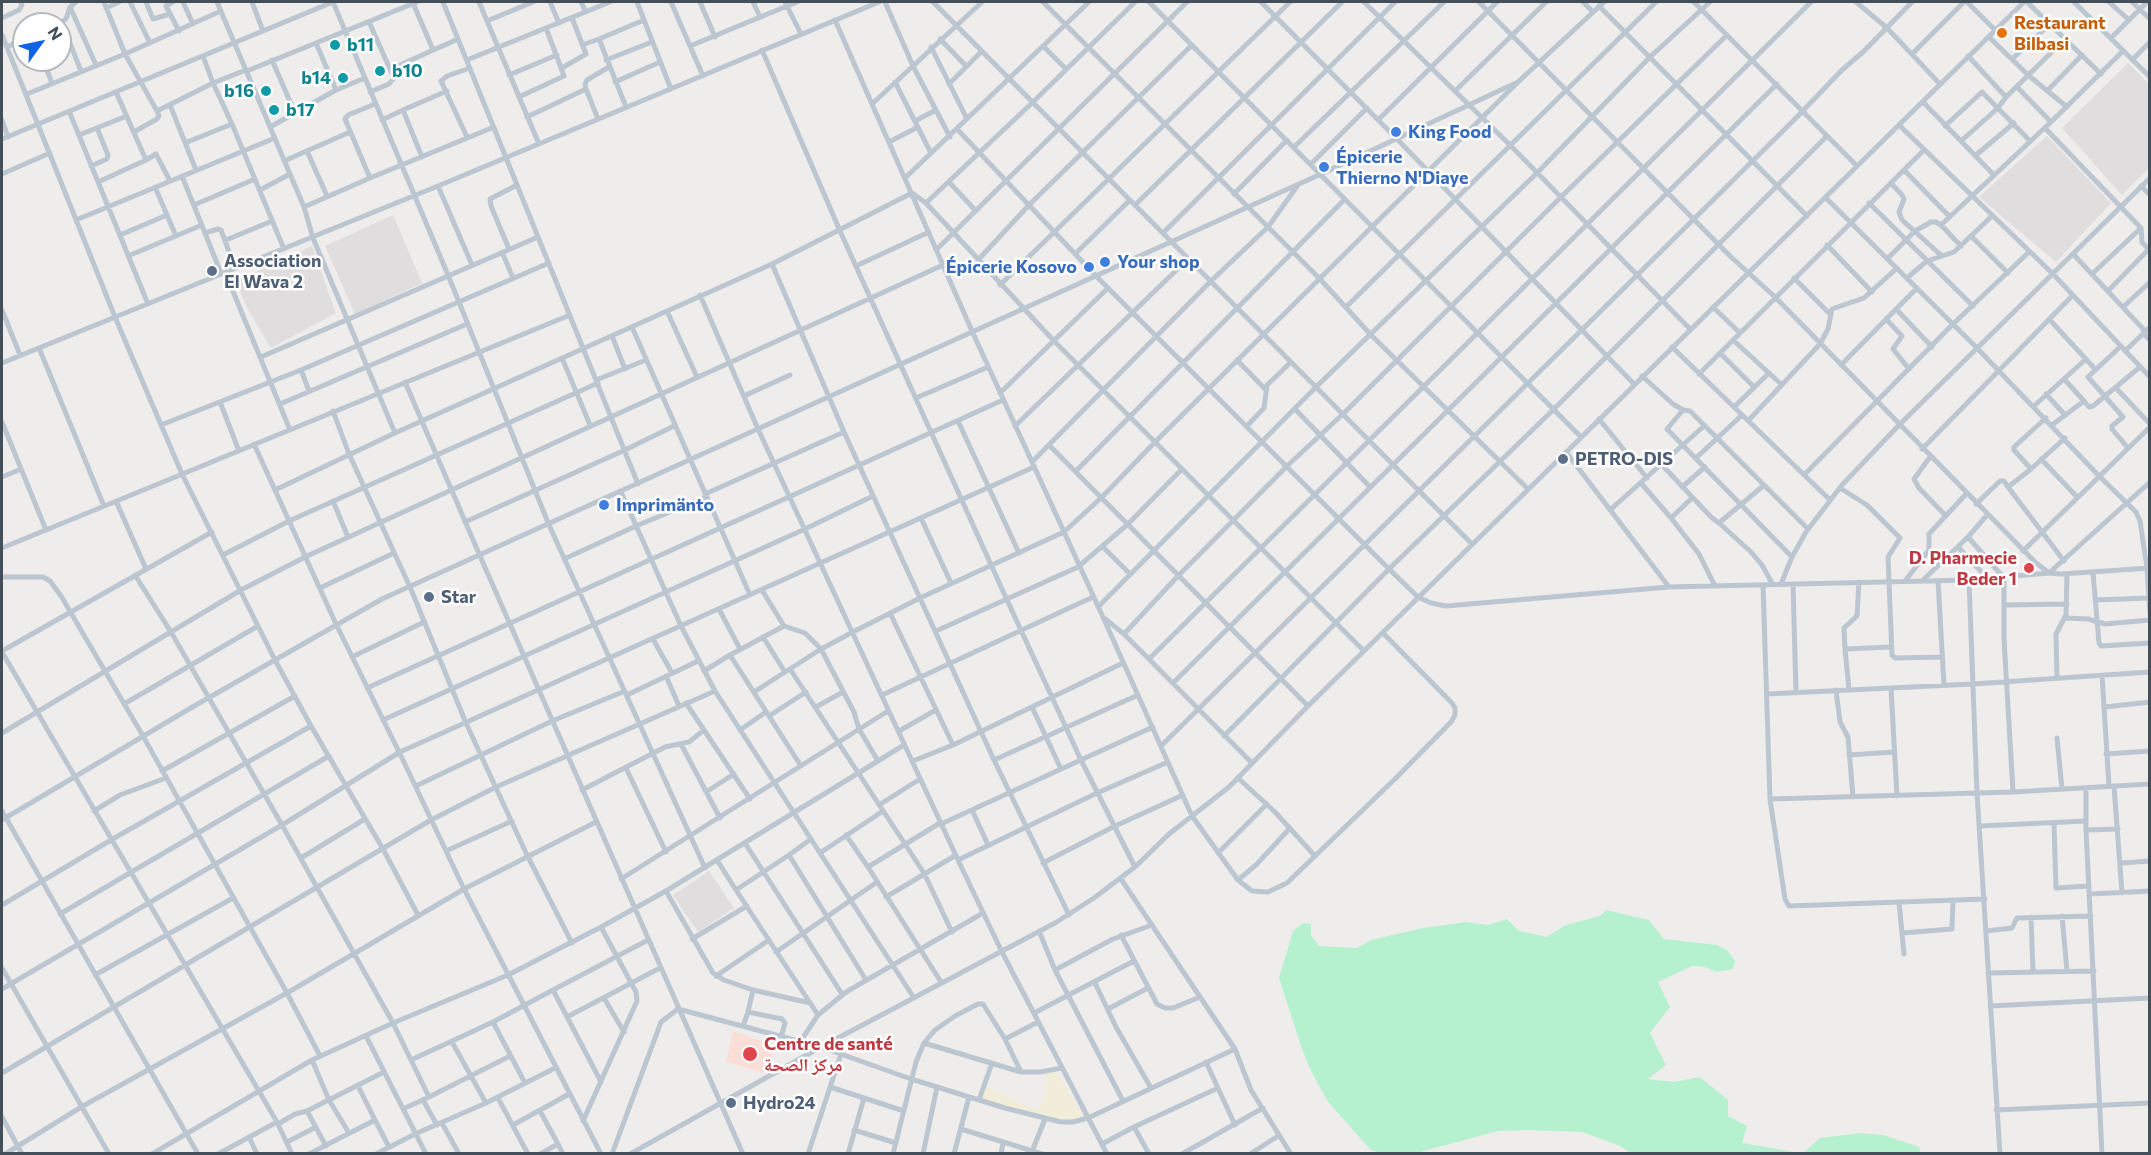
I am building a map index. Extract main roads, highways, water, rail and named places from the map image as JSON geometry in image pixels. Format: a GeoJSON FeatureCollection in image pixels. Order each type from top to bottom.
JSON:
{"type":"FeatureCollection","features":[{"type":"Feature","properties":{"kind":"place","name":"Restaurant Bilbasi"},"geometry":{"type":"Point","coordinates":[2002,33]}},
{"type":"Feature","properties":{"kind":"place","name":"b11"},"geometry":{"type":"Point","coordinates":[335,45]}},
{"type":"Feature","properties":{"kind":"place","name":"b10"},"geometry":{"type":"Point","coordinates":[380,71]}},
{"type":"Feature","properties":{"kind":"place","name":"b14"},"geometry":{"type":"Point","coordinates":[343,78]}},
{"type":"Feature","properties":{"kind":"place","name":"b16"},"geometry":{"type":"Point","coordinates":[266,91]}},
{"type":"Feature","properties":{"kind":"place","name":"b17"},"geometry":{"type":"Point","coordinates":[274,110]}},
{"type":"Feature","properties":{"kind":"place","name":"King Food"},"geometry":{"type":"Point","coordinates":[1396,132]}},
{"type":"Feature","properties":{"kind":"place","name":"Épicerie Thierno N'Diaye"},"geometry":{"type":"Point","coordinates":[1324,167]}},
{"type":"Feature","properties":{"kind":"place","name":"Your shop"},"geometry":{"type":"Point","coordinates":[1105,262]}},
{"type":"Feature","properties":{"kind":"place","name":"Épicerie Kosovo"},"geometry":{"type":"Point","coordinates":[1089,267]}},
{"type":"Feature","properties":{"kind":"place","name":"Association El Wava 2"},"geometry":{"type":"Point","coordinates":[212,271]}},
{"type":"Feature","properties":{"kind":"place","name":"PETRO-DIS"},"geometry":{"type":"Point","coordinates":[1563,459]}},
{"type":"Feature","properties":{"kind":"place","name":"Imprimänto"},"geometry":{"type":"Point","coordinates":[604,505]}},
{"type":"Feature","properties":{"kind":"place","name":"D. Pharmecie Beder 1"},"geometry":{"type":"Point","coordinates":[2029,568]}},
{"type":"Feature","properties":{"kind":"place","name":"Star"},"geometry":{"type":"Point","coordinates":[429,597]}},
{"type":"Feature","properties":{"kind":"place","name":"Centre de santé مركز الصحة"},"geometry":{"type":"Point","coordinates":[750,1054]}},
{"type":"Feature","properties":{"kind":"place","name":"Hydro24"},"geometry":{"type":"Point","coordinates":[731,1103]}}]}
